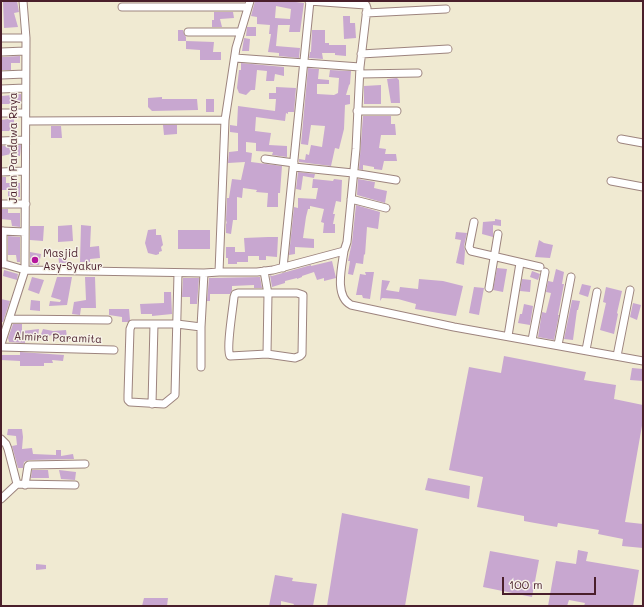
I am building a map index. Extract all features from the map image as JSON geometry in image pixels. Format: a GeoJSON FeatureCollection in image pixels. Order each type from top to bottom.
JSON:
{"type":"FeatureCollection","features":[{"type":"Feature","properties":{"kind":"street","name":"Jalan Pandawa Raya"},"geometry":{"type":"LineString","coordinates":[[1,344],[25,270],[26,38],[23,1]]}},
{"type":"Feature","properties":{"kind":"street"},"geometry":{"type":"LineString","coordinates":[[284,268],[288,209],[294,165],[309,1],[365,5],[366,13],[361,54],[356,149],[347,242],[344,251],[340,280],[344,298],[351,305],[454,326],[643,360]]}},
{"type":"Feature","properties":{"kind":"street"},"geometry":{"type":"LineString","coordinates":[[122,7],[248,4],[240,32],[225,120],[218,272]]}},
{"type":"Feature","properties":{"kind":"street"},"geometry":{"type":"LineString","coordinates":[[366,13],[446,9]]}},
{"type":"Feature","properties":{"kind":"street"},"geometry":{"type":"LineString","coordinates":[[188,32],[240,32]]}},
{"type":"Feature","properties":{"kind":"street"},"geometry":{"type":"LineString","coordinates":[[1,38],[26,38]]}},
{"type":"Feature","properties":{"kind":"street"},"geometry":{"type":"LineString","coordinates":[[361,54],[448,49]]}},
{"type":"Feature","properties":{"kind":"street"},"geometry":{"type":"LineString","coordinates":[[1,52],[25,51]]}},
{"type":"Feature","properties":{"kind":"street"},"geometry":{"type":"LineString","coordinates":[[235,58],[304,62],[360,70],[418,73]]}},
{"type":"Feature","properties":{"kind":"street"},"geometry":{"type":"LineString","coordinates":[[1,75],[25,74]]}},
{"type":"Feature","properties":{"kind":"street"},"geometry":{"type":"LineString","coordinates":[[1,89],[25,88]]}},
{"type":"Feature","properties":{"kind":"street"},"geometry":{"type":"LineString","coordinates":[[357,111],[397,111]]}},
{"type":"Feature","properties":{"kind":"street"},"geometry":{"type":"LineString","coordinates":[[1,113],[26,113]]}},
{"type":"Feature","properties":{"kind":"street"},"geometry":{"type":"LineString","coordinates":[[26,121],[225,120]]}},
{"type":"Feature","properties":{"kind":"street"},"geometry":{"type":"LineString","coordinates":[[621,139],[643,143]]}},
{"type":"Feature","properties":{"kind":"street"},"geometry":{"type":"LineString","coordinates":[[1,141],[25,140]]}},
{"type":"Feature","properties":{"kind":"street"},"geometry":{"type":"LineString","coordinates":[[265,159],[294,165],[396,180]]}},
{"type":"Feature","properties":{"kind":"street"},"geometry":{"type":"LineString","coordinates":[[1,172],[25,171]]}},
{"type":"Feature","properties":{"kind":"street"},"geometry":{"type":"LineString","coordinates":[[611,181],[643,187]]}},
{"type":"Feature","properties":{"kind":"street"},"geometry":{"type":"LineString","coordinates":[[351,199],[386,208]]}},
{"type":"Feature","properties":{"kind":"street"},"geometry":{"type":"LineString","coordinates":[[1,204],[26,204]]}},
{"type":"Feature","properties":{"kind":"street"},"geometry":{"type":"LineString","coordinates":[[474,222],[470,250],[543,270],[532,340]]}},
{"type":"Feature","properties":{"kind":"street"},"geometry":{"type":"LineString","coordinates":[[25,232],[2,231],[2,263],[25,270],[178,273],[264,271],[284,268],[344,251]]}},
{"type":"Feature","properties":{"kind":"street"},"geometry":{"type":"LineString","coordinates":[[489,288],[498,234]]}},
{"type":"Feature","properties":{"kind":"street"},"geometry":{"type":"LineString","coordinates":[[508,336],[520,263]]}},
{"type":"Feature","properties":{"kind":"street"},"geometry":{"type":"LineString","coordinates":[[264,271],[268,294],[267,354]]}},
{"type":"Feature","properties":{"kind":"street"},"geometry":{"type":"LineString","coordinates":[[178,273],[177,324],[175,395],[164,404],[130,402],[128,400],[130,329],[132,324],[177,324],[201,327]]}},
{"type":"Feature","properties":{"kind":"street"},"geometry":{"type":"LineString","coordinates":[[201,368],[201,327],[204,273]]}},
{"type":"Feature","properties":{"kind":"street"},"geometry":{"type":"LineString","coordinates":[[558,345],[571,277]]}},
{"type":"Feature","properties":{"kind":"street"},"geometry":{"type":"LineString","coordinates":[[617,356],[630,290]]}},
{"type":"Feature","properties":{"kind":"street"},"geometry":{"type":"LineString","coordinates":[[586,350],[597,292]]}},
{"type":"Feature","properties":{"kind":"street"},"geometry":{"type":"LineString","coordinates":[[299,293],[302,295],[303,303],[302,354],[295,358],[267,354],[233,357],[229,354],[235,294],[299,293]]}},
{"type":"Feature","properties":{"kind":"street"},"geometry":{"type":"LineString","coordinates":[[9,319],[108,320]]}},
{"type":"Feature","properties":{"kind":"street"},"geometry":{"type":"LineString","coordinates":[[152,404],[154,324]]}},
{"type":"Feature","properties":{"kind":"street","name":"Almira Paramita"},"geometry":{"type":"LineString","coordinates":[[1,347],[114,350]]}},
{"type":"Feature","properties":{"kind":"street"},"geometry":{"type":"LineString","coordinates":[[1,439],[6,444],[8,449],[17,484]]}},
{"type":"Feature","properties":{"kind":"street"},"geometry":{"type":"LineString","coordinates":[[25,485],[29,465],[85,464]]}},
{"type":"Feature","properties":{"kind":"street"},"geometry":{"type":"LineString","coordinates":[[17,484],[74,485]]}},
{"type":"Feature","properties":{"kind":"street"},"geometry":{"type":"LineString","coordinates":[[1,499],[17,484]]}},
{"type":"Feature","properties":{"kind":"building"},"geometry":{"type":"Polygon","coordinates":[[[3,1],[17,1],[19,12],[14,13],[18,27],[4,28],[3,1]]]}},
{"type":"Feature","properties":{"kind":"building"},"geometry":{"type":"Polygon","coordinates":[[[255,1],[288,1],[304,3],[300,32],[289,32],[290,25],[278,25],[276,46],[300,48],[299,58],[279,56],[279,53],[268,52],[271,34],[269,34],[270,25],[257,24],[257,17],[251,16],[255,1]],[[276,6],[275,18],[290,19],[291,9],[276,6]]]}},
{"type":"Feature","properties":{"kind":"building"},"geometry":{"type":"Polygon","coordinates":[[[214,12],[233,12],[234,18],[220,19],[222,27],[212,27],[214,12]]]}},
{"type":"Feature","properties":{"kind":"building"},"geometry":{"type":"Polygon","coordinates":[[[343,16],[350,16],[350,23],[355,23],[356,38],[344,39],[343,16]]]}},
{"type":"Feature","properties":{"kind":"building"},"geometry":{"type":"Polygon","coordinates":[[[247,27],[256,27],[256,36],[246,36],[247,27]]]}},
{"type":"Feature","properties":{"kind":"building"},"geometry":{"type":"Polygon","coordinates":[[[178,30],[183,30],[186,41],[178,41],[178,30]]]}},
{"type":"Feature","properties":{"kind":"building"},"geometry":{"type":"Polygon","coordinates":[[[312,30],[325,30],[325,43],[329,43],[329,45],[346,45],[346,56],[335,55],[335,53],[322,53],[323,59],[309,58],[311,52],[312,30]]]}},
{"type":"Feature","properties":{"kind":"building"},"geometry":{"type":"Polygon","coordinates":[[[244,38],[250,39],[249,51],[242,51],[244,38]]]}},
{"type":"Feature","properties":{"kind":"building"},"geometry":{"type":"Polygon","coordinates":[[[186,41],[214,42],[213,52],[221,52],[221,60],[200,60],[200,50],[186,49],[186,41]]]}},
{"type":"Feature","properties":{"kind":"building"},"geometry":{"type":"Polygon","coordinates":[[[20,56],[20,63],[11,63],[11,70],[1,70],[1,57],[20,56]]]}},
{"type":"Feature","properties":{"kind":"building"},"geometry":{"type":"Polygon","coordinates":[[[241,63],[284,67],[284,76],[275,74],[274,81],[266,81],[267,71],[257,70],[255,90],[251,90],[246,95],[239,93],[237,88],[241,63]]]}},
{"type":"Feature","properties":{"kind":"building"},"geometry":{"type":"Polygon","coordinates":[[[308,68],[319,69],[318,79],[329,80],[329,84],[317,84],[317,94],[334,95],[338,93],[339,78],[329,77],[330,70],[351,71],[350,84],[346,95],[350,95],[350,104],[345,105],[344,129],[339,149],[335,148],[331,166],[299,162],[299,159],[305,160],[306,154],[309,155],[311,145],[322,147],[325,126],[311,125],[308,145],[301,144],[308,68]]]}},
{"type":"Feature","properties":{"kind":"building"},"geometry":{"type":"Polygon","coordinates":[[[397,78],[399,80],[400,103],[391,103],[387,79],[397,78]]]}},
{"type":"Feature","properties":{"kind":"building"},"geometry":{"type":"Polygon","coordinates":[[[381,85],[381,104],[364,104],[364,86],[381,85]]]}},
{"type":"Feature","properties":{"kind":"building"},"geometry":{"type":"Polygon","coordinates":[[[276,87],[296,88],[294,112],[288,112],[288,114],[286,113],[285,121],[256,117],[255,131],[271,133],[269,145],[287,146],[287,157],[272,155],[273,152],[256,151],[256,143],[246,142],[246,152],[252,153],[251,162],[282,166],[280,193],[278,193],[278,207],[267,207],[268,193],[256,192],[257,190],[243,188],[242,198],[237,197],[237,220],[233,220],[231,234],[226,233],[227,198],[229,198],[232,179],[241,180],[245,162],[228,163],[229,152],[238,151],[238,133],[230,132],[230,125],[237,126],[238,106],[275,111],[276,99],[269,99],[269,93],[276,93],[276,87]]]}},
{"type":"Feature","properties":{"kind":"building"},"geometry":{"type":"Polygon","coordinates":[[[21,94],[21,104],[2,104],[2,96],[21,94]]]}},
{"type":"Feature","properties":{"kind":"building"},"geometry":{"type":"Polygon","coordinates":[[[162,97],[162,99],[197,99],[198,110],[152,111],[148,107],[148,98],[162,97]]]}},
{"type":"Feature","properties":{"kind":"building"},"geometry":{"type":"Polygon","coordinates":[[[206,99],[214,99],[214,112],[206,112],[206,99]]]}},
{"type":"Feature","properties":{"kind":"building"},"geometry":{"type":"Polygon","coordinates":[[[363,116],[391,116],[391,124],[395,124],[396,135],[381,135],[379,148],[386,149],[385,154],[396,154],[397,161],[384,161],[382,170],[363,165],[363,170],[359,169],[363,116]]]}},
{"type":"Feature","properties":{"kind":"building"},"geometry":{"type":"Polygon","coordinates":[[[14,119],[14,131],[1,131],[1,120],[14,119]]]}},
{"type":"Feature","properties":{"kind":"building"},"geometry":{"type":"Polygon","coordinates":[[[163,125],[177,125],[177,134],[164,135],[163,125]]]}},
{"type":"Feature","properties":{"kind":"building"},"geometry":{"type":"Polygon","coordinates":[[[51,126],[61,126],[62,138],[51,138],[51,126]]]}},
{"type":"Feature","properties":{"kind":"building"},"geometry":{"type":"Polygon","coordinates":[[[21,145],[20,156],[11,156],[11,154],[2,156],[1,146],[21,145]]]}},
{"type":"Feature","properties":{"kind":"building"},"geometry":{"type":"Polygon","coordinates":[[[298,172],[315,174],[314,178],[303,176],[301,190],[296,189],[298,172]]]}},
{"type":"Feature","properties":{"kind":"building"},"geometry":{"type":"Polygon","coordinates":[[[1,177],[6,177],[6,183],[20,183],[20,197],[8,197],[8,190],[1,190],[1,177]]]}},
{"type":"Feature","properties":{"kind":"building"},"geometry":{"type":"Polygon","coordinates":[[[313,179],[333,181],[334,179],[342,180],[341,202],[336,201],[333,214],[335,214],[333,224],[335,224],[335,233],[323,233],[324,223],[321,222],[324,209],[310,206],[306,217],[303,238],[314,239],[314,248],[295,247],[295,254],[289,255],[294,207],[298,208],[298,198],[316,199],[318,188],[312,188],[313,179]]]}},
{"type":"Feature","properties":{"kind":"building"},"geometry":{"type":"Polygon","coordinates":[[[358,179],[375,182],[374,188],[387,191],[385,203],[357,195],[358,179]]]}},
{"type":"Feature","properties":{"kind":"building"},"geometry":{"type":"Polygon","coordinates":[[[356,205],[380,212],[378,229],[367,227],[363,264],[356,263],[353,275],[348,274],[350,261],[348,261],[352,242],[356,205]]]}},
{"type":"Feature","properties":{"kind":"building"},"geometry":{"type":"Polygon","coordinates":[[[1,209],[8,209],[8,213],[20,213],[20,227],[12,226],[11,220],[1,219],[1,209]]]}},
{"type":"Feature","properties":{"kind":"building"},"geometry":{"type":"Polygon","coordinates":[[[495,219],[501,220],[501,226],[493,225],[493,237],[482,234],[483,222],[495,221],[495,219]]]}},
{"type":"Feature","properties":{"kind":"building"},"geometry":{"type":"Polygon","coordinates":[[[72,225],[73,241],[58,242],[58,226],[72,225]]]}},
{"type":"Feature","properties":{"kind":"building"},"geometry":{"type":"Polygon","coordinates":[[[81,225],[91,226],[90,247],[99,246],[100,258],[90,259],[90,262],[80,262],[81,225]]]}},
{"type":"Feature","properties":{"kind":"building"},"geometry":{"type":"Polygon","coordinates":[[[30,226],[44,226],[43,241],[30,240],[30,226]]]}},
{"type":"Feature","properties":{"kind":"building"},"geometry":{"type":"Polygon","coordinates":[[[156,229],[156,235],[161,235],[163,245],[161,247],[162,251],[156,255],[148,253],[145,243],[148,230],[156,229]]]}},
{"type":"Feature","properties":{"kind":"building"},"geometry":{"type":"Polygon","coordinates":[[[178,230],[210,230],[210,249],[178,249],[178,230]]]}},
{"type":"Feature","properties":{"kind":"building"},"geometry":{"type":"Polygon","coordinates":[[[456,232],[467,233],[464,246],[464,265],[456,263],[461,240],[455,239],[456,232]]]}},
{"type":"Feature","properties":{"kind":"building"},"geometry":{"type":"Polygon","coordinates":[[[8,236],[20,237],[20,262],[17,262],[16,255],[8,255],[8,236]]]}},
{"type":"Feature","properties":{"kind":"building"},"geometry":{"type":"Polygon","coordinates":[[[278,237],[277,257],[266,256],[266,260],[259,260],[259,256],[248,256],[248,262],[228,264],[228,258],[226,258],[226,247],[235,247],[235,252],[245,252],[244,238],[278,237]]]}},
{"type":"Feature","properties":{"kind":"building"},"geometry":{"type":"Polygon","coordinates":[[[539,240],[553,245],[550,258],[535,257],[539,240]]]}},
{"type":"Feature","properties":{"kind":"building","name":"Masjid Asy-Syakur"},"geometry":{"type":"Polygon","coordinates":[[[30,252],[41,254],[39,265],[30,265],[30,252]]]}},
{"type":"Feature","properties":{"kind":"building"},"geometry":{"type":"Polygon","coordinates":[[[66,252],[67,263],[59,263],[58,253],[66,252]]]}},
{"type":"Feature","properties":{"kind":"building"},"geometry":{"type":"Polygon","coordinates":[[[332,261],[336,278],[324,281],[324,278],[317,280],[314,272],[297,279],[285,281],[285,283],[272,287],[270,275],[272,276],[311,265],[332,261]]]}},
{"type":"Feature","properties":{"kind":"building"},"geometry":{"type":"Polygon","coordinates":[[[497,268],[507,269],[503,292],[493,290],[497,268]]]}},
{"type":"Feature","properties":{"kind":"building"},"geometry":{"type":"Polygon","coordinates":[[[556,269],[564,272],[562,284],[564,284],[554,340],[538,337],[542,312],[546,313],[551,293],[546,292],[548,281],[553,282],[556,269]]]}},
{"type":"Feature","properties":{"kind":"building"},"geometry":{"type":"Polygon","coordinates":[[[4,270],[18,274],[17,280],[3,276],[4,270]]]}},
{"type":"Feature","properties":{"kind":"building"},"geometry":{"type":"Polygon","coordinates":[[[532,271],[540,274],[538,280],[530,277],[532,271]]]}},
{"type":"Feature","properties":{"kind":"building"},"geometry":{"type":"Polygon","coordinates":[[[365,272],[374,272],[370,299],[363,298],[362,295],[356,295],[360,274],[366,275],[365,272]]]}},
{"type":"Feature","properties":{"kind":"building"},"geometry":{"type":"Polygon","coordinates":[[[32,277],[44,280],[39,294],[28,290],[32,277]]]}},
{"type":"Feature","properties":{"kind":"building"},"geometry":{"type":"Polygon","coordinates":[[[57,277],[72,277],[67,305],[49,306],[50,301],[60,302],[61,300],[51,297],[57,277]]]}},
{"type":"Feature","properties":{"kind":"building"},"geometry":{"type":"Polygon","coordinates":[[[85,277],[95,277],[96,308],[81,308],[80,315],[72,314],[74,302],[86,300],[85,277]]]}},
{"type":"Feature","properties":{"kind":"building"},"geometry":{"type":"Polygon","coordinates":[[[260,277],[262,288],[254,288],[254,285],[232,286],[230,294],[210,294],[210,301],[207,301],[209,278],[260,277]]]}},
{"type":"Feature","properties":{"kind":"building"},"geometry":{"type":"Polygon","coordinates":[[[183,278],[199,278],[197,304],[190,304],[190,297],[182,297],[183,278]]]}},
{"type":"Feature","properties":{"kind":"building"},"geometry":{"type":"Polygon","coordinates":[[[419,279],[443,281],[463,286],[456,316],[415,309],[416,304],[398,299],[382,298],[380,301],[382,280],[390,281],[386,290],[399,292],[400,287],[418,289],[419,279]]]}},
{"type":"Feature","properties":{"kind":"building"},"geometry":{"type":"Polygon","coordinates":[[[522,279],[531,280],[530,292],[520,291],[522,279]]]}},
{"type":"Feature","properties":{"kind":"building"},"geometry":{"type":"Polygon","coordinates":[[[582,284],[591,286],[588,297],[579,294],[582,284]]]}},
{"type":"Feature","properties":{"kind":"building"},"geometry":{"type":"Polygon","coordinates":[[[474,287],[484,288],[479,315],[469,313],[474,287]]]}},
{"type":"Feature","properties":{"kind":"building"},"geometry":{"type":"Polygon","coordinates":[[[606,287],[622,291],[614,334],[600,330],[606,303],[603,302],[606,287]]]}},
{"type":"Feature","properties":{"kind":"building"},"geometry":{"type":"Polygon","coordinates":[[[164,292],[171,292],[172,314],[152,316],[152,314],[141,314],[140,304],[164,303],[164,292]]]}},
{"type":"Feature","properties":{"kind":"building"},"geometry":{"type":"Polygon","coordinates":[[[1,299],[10,301],[3,322],[1,322],[1,299]]]}},
{"type":"Feature","properties":{"kind":"building"},"geometry":{"type":"Polygon","coordinates":[[[31,300],[40,301],[40,311],[30,310],[31,300]]]}},
{"type":"Feature","properties":{"kind":"building"},"geometry":{"type":"Polygon","coordinates":[[[572,300],[580,301],[577,310],[573,340],[564,339],[572,300]]]}},
{"type":"Feature","properties":{"kind":"building"},"geometry":{"type":"Polygon","coordinates":[[[633,303],[641,305],[637,320],[630,317],[633,303]]]}},
{"type":"Feature","properties":{"kind":"building"},"geometry":{"type":"Polygon","coordinates":[[[524,304],[533,306],[530,325],[518,323],[524,304]]]}},
{"type":"Feature","properties":{"kind":"building"},"geometry":{"type":"Polygon","coordinates":[[[109,309],[129,309],[130,320],[128,322],[122,322],[122,317],[109,315],[109,309]]]}},
{"type":"Feature","properties":{"kind":"building"},"geometry":{"type":"Polygon","coordinates":[[[13,324],[22,324],[22,331],[39,329],[38,337],[25,337],[25,343],[9,342],[8,338],[13,324]]]}},
{"type":"Feature","properties":{"kind":"building"},"geometry":{"type":"Polygon","coordinates":[[[43,329],[53,331],[66,330],[67,337],[53,337],[53,335],[40,337],[43,329]]]}},
{"type":"Feature","properties":{"kind":"building"},"geometry":{"type":"Polygon","coordinates":[[[20,352],[64,355],[63,361],[52,360],[53,363],[44,363],[44,366],[20,366],[20,361],[1,360],[1,355],[20,355],[20,352]]]}},
{"type":"Feature","properties":{"kind":"building"},"geometry":{"type":"Polygon","coordinates":[[[504,356],[586,372],[584,380],[616,385],[614,399],[643,405],[643,420],[625,522],[643,524],[643,548],[622,546],[623,539],[598,534],[599,530],[558,523],[557,527],[524,521],[524,516],[477,507],[483,477],[449,470],[469,367],[501,373],[504,356]]]}},
{"type":"Feature","properties":{"kind":"building"},"geometry":{"type":"Polygon","coordinates":[[[632,368],[643,369],[643,381],[630,380],[632,368]]]}},
{"type":"Feature","properties":{"kind":"building"},"geometry":{"type":"Polygon","coordinates":[[[8,429],[22,429],[22,449],[32,448],[33,454],[56,455],[56,450],[61,450],[61,456],[73,454],[74,459],[29,460],[24,462],[23,468],[18,468],[12,446],[17,445],[16,436],[7,435],[8,429]]]}},
{"type":"Feature","properties":{"kind":"building"},"geometry":{"type":"Polygon","coordinates":[[[32,470],[48,470],[49,478],[31,478],[32,470]]]}},
{"type":"Feature","properties":{"kind":"building"},"geometry":{"type":"Polygon","coordinates":[[[59,470],[76,472],[75,480],[61,479],[59,470]]]}},
{"type":"Feature","properties":{"kind":"building"},"geometry":{"type":"Polygon","coordinates":[[[428,478],[470,486],[469,499],[425,490],[428,478]]]}},
{"type":"Feature","properties":{"kind":"building"},"geometry":{"type":"Polygon","coordinates":[[[342,513],[418,529],[405,606],[327,606],[342,513]]]}},
{"type":"Feature","properties":{"kind":"building"},"geometry":{"type":"Polygon","coordinates":[[[578,550],[588,552],[586,561],[639,570],[633,606],[584,606],[585,603],[569,600],[567,606],[548,606],[556,561],[576,564],[578,550]]]}},
{"type":"Feature","properties":{"kind":"building"},"geometry":{"type":"Polygon","coordinates":[[[490,551],[539,560],[532,597],[483,587],[490,551]]]}},
{"type":"Feature","properties":{"kind":"building"},"geometry":{"type":"Polygon","coordinates":[[[36,564],[46,565],[46,569],[36,570],[36,564]]]}},
{"type":"Feature","properties":{"kind":"building"},"geometry":{"type":"Polygon","coordinates":[[[275,575],[293,578],[292,581],[317,584],[313,606],[293,606],[294,604],[281,601],[281,606],[269,606],[275,575]]]}},
{"type":"Feature","properties":{"kind":"building"},"geometry":{"type":"Polygon","coordinates":[[[144,598],[168,598],[167,606],[142,606],[144,598]]]}},
{"type":"Feature","properties":{"kind":"place","name":"Masjid Asy-Syakur"},"geometry":{"type":"Point","coordinates":[35,260]}}]}
